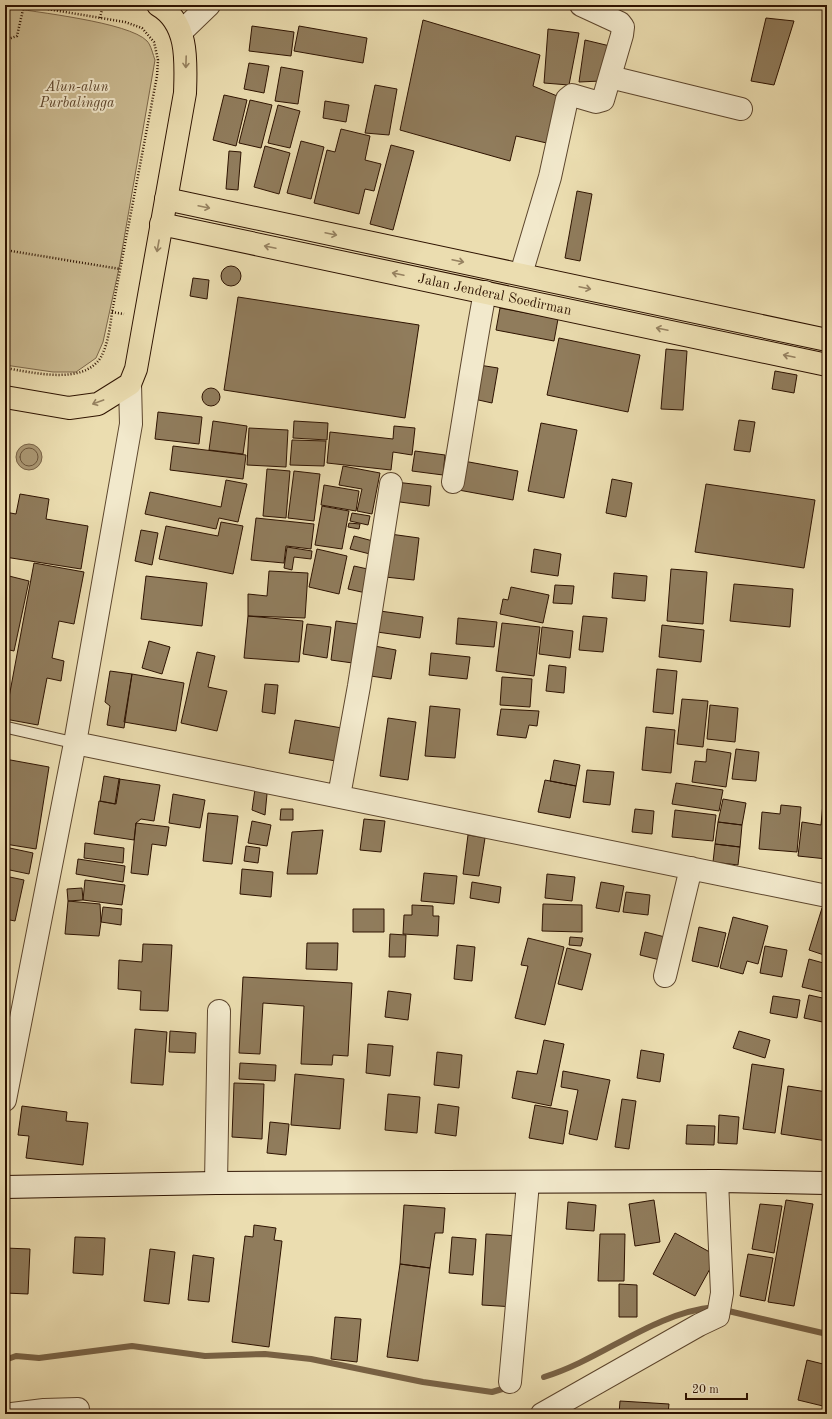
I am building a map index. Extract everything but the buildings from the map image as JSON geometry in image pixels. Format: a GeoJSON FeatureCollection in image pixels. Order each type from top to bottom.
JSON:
{"type":"FeatureCollection","features":[{"type":"Feature","properties":{"kind":"main road"},"geometry":{"type":"LineString","coordinates":[[5,397],[69,408],[98,404],[130,384],[136,369],[184,93],[186,54],[181,32],[166,9],[158,5]]}},
{"type":"Feature","properties":{"kind":"main road","name":"Jalan Jenderal Soedirman"},"geometry":{"type":"LineString","coordinates":[[166,199],[827,340]]}},
{"type":"Feature","properties":{"kind":"main road","name":"Jalan Jenderal Soedirman"},"geometry":{"type":"LineString","coordinates":[[161,224],[827,365]]}},
{"type":"Feature","properties":{"kind":"street"},"geometry":{"type":"LineString","coordinates":[[181,32],[209,5]]}},
{"type":"Feature","properties":{"kind":"street"},"geometry":{"type":"LineString","coordinates":[[521,274],[550,177],[567,99],[572,95],[600,102],[605,98],[623,30],[618,12],[581,5]]}},
{"type":"Feature","properties":{"kind":"street"},"geometry":{"type":"LineString","coordinates":[[610,77],[741,109]]}},
{"type":"Feature","properties":{"kind":"street"},"geometry":{"type":"LineString","coordinates":[[453,482],[484,292]]}},
{"type":"Feature","properties":{"kind":"street"},"geometry":{"type":"LineString","coordinates":[[5,1100],[75,743],[131,424],[130,384]]}},
{"type":"Feature","properties":{"kind":"street"},"geometry":{"type":"LineString","coordinates":[[339,796],[356,702],[391,484]]}},
{"type":"Feature","properties":{"kind":"street"},"geometry":{"type":"LineString","coordinates":[[75,743],[827,896]]}},
{"type":"Feature","properties":{"kind":"street"},"geometry":{"type":"LineString","coordinates":[[666,976],[691,868]]}},
{"type":"Feature","properties":{"kind":"street"},"geometry":{"type":"LineString","coordinates":[[216,1183],[219,1011]]}},
{"type":"Feature","properties":{"kind":"street"},"geometry":{"type":"LineString","coordinates":[[5,1187],[216,1183],[528,1183],[717,1181],[827,1183]]}},
{"type":"Feature","properties":{"kind":"street"},"geometry":{"type":"LineString","coordinates":[[542,1414],[699,1325],[718,1316],[721,1303],[717,1181]]}},
{"type":"Feature","properties":{"kind":"street"},"geometry":{"type":"LineString","coordinates":[[510,1382],[528,1183]]}},
{"type":"Feature","properties":{"kind":"street"},"geometry":{"type":"LineString","coordinates":[[12,1414],[44,1410],[78,1409]]}},
{"type":"Feature","properties":{"kind":"lane"},"geometry":{"type":"LineString","coordinates":[[5,728],[75,743]]}},
{"type":"Feature","properties":{"kind":"path"},"geometry":{"type":"LineString","coordinates":[[5,40],[17,36],[24,5],[125,22],[142,28],[154,42],[158,60],[157,76],[106,342],[101,357],[92,367],[75,375],[52,374],[5,368]]}},
{"type":"Feature","properties":{"kind":"path"},"geometry":{"type":"LineString","coordinates":[[100,18],[103,5]]}},
{"type":"Feature","properties":{"kind":"path"},"geometry":{"type":"LineString","coordinates":[[5,250],[120,269]]}},
{"type":"Feature","properties":{"kind":"green space","name":"Alun-alun Purbalingga"},"geometry":{"type":"Polygon","coordinates":[[[5,7],[58,15],[121,28],[137,34],[147,41],[151,47],[155,60],[119,268],[103,342],[96,358],[76,372],[53,372],[5,365],[5,7]]]}},
{"type":"Feature","properties":{"kind":"water"},"geometry":{"type":"Polygon","coordinates":[[[29,444],[38,448],[42,457],[38,466],[29,470],[20,466],[16,457],[20,448],[29,444]]]}},
{"type":"Feature","properties":{"kind":"waterway"},"geometry":{"type":"LineString","coordinates":[[544,1377],[566,1369],[670,1318],[692,1311],[715,1307]]}},
{"type":"Feature","properties":{"kind":"waterway"},"geometry":{"type":"LineString","coordinates":[[724,1310],[827,1334]]}},
{"type":"Feature","properties":{"kind":"waterway"},"geometry":{"type":"LineString","coordinates":[[5,1360],[16,1356],[39,1358],[132,1346],[205,1356],[265,1354],[311,1359],[423,1382],[492,1392],[509,1387]]}}]}
